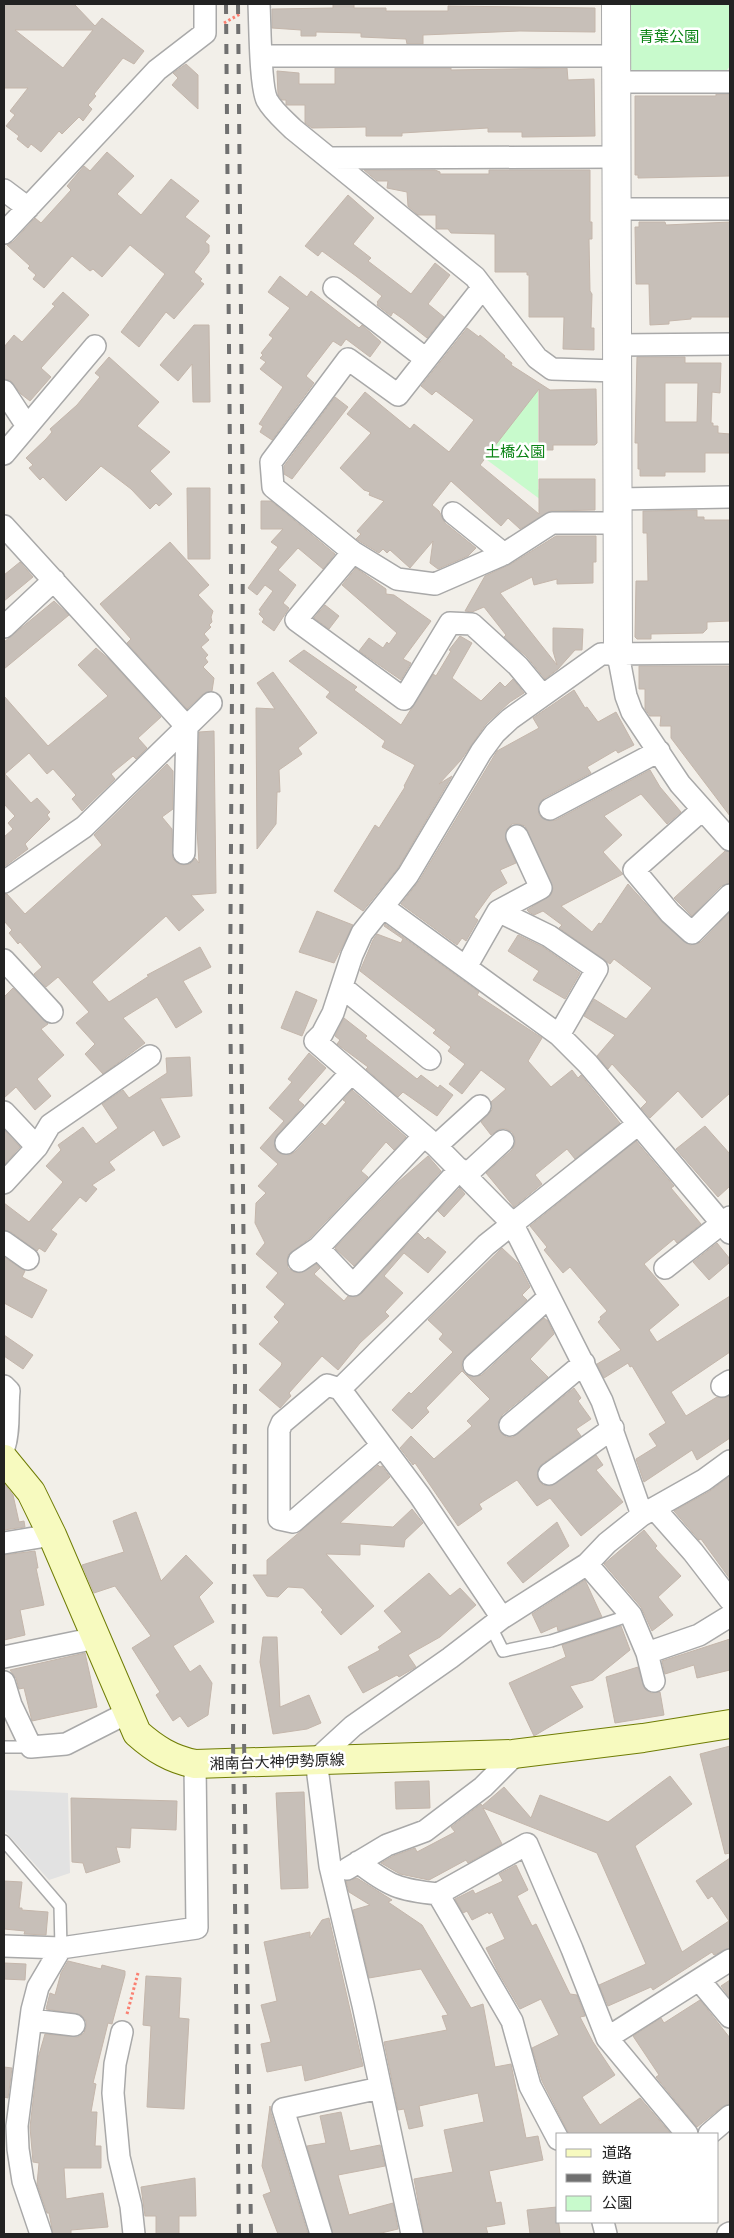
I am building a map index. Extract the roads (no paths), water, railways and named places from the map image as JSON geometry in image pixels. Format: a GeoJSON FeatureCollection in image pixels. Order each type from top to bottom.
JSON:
{"type":"FeatureCollection","features":[{"type":"Feature","properties":{"kind":"main road","name":"湘南台大神伊勢原線"},"geometry":{"type":"LineString","coordinates":[[4,1459],[31,1492],[52,1535],[137,1733],[154,1747],[176,1760],[195,1764],[513,1754],[729,1726]]}},
{"type":"Feature","properties":{"kind":"street"},"geometry":{"type":"LineString","coordinates":[[4,233],[157,70],[206,33],[205,4]]}},
{"type":"Feature","properties":{"kind":"street"},"geometry":{"type":"LineString","coordinates":[[616,4],[618,654],[626,696],[632,712],[680,784],[730,840]]}},
{"type":"Feature","properties":{"kind":"street"},"geometry":{"type":"LineString","coordinates":[[259,5],[263,86],[267,99],[293,129],[484,286],[537,358],[552,369],[617,358],[730,344]]}},
{"type":"Feature","properties":{"kind":"street"},"geometry":{"type":"LineString","coordinates":[[262,56],[616,56]]}},
{"type":"Feature","properties":{"kind":"street"},"geometry":{"type":"LineString","coordinates":[[616,82],[730,82]]}},
{"type":"Feature","properties":{"kind":"street"},"geometry":{"type":"LineString","coordinates":[[330,158],[616,157]]}},
{"type":"Feature","properties":{"kind":"street"},"geometry":{"type":"LineString","coordinates":[[4,190],[28,208]]}},
{"type":"Feature","properties":{"kind":"street"},"geometry":{"type":"LineString","coordinates":[[617,209],[730,209]]}},
{"type":"Feature","properties":{"kind":"street"},"geometry":{"type":"LineString","coordinates":[[484,286],[398,395],[348,359],[271,462],[273,487],[353,552],[397,579],[435,584],[504,554],[552,523],[618,511],[730,497]]}},
{"type":"Feature","properties":{"kind":"street"},"geometry":{"type":"LineString","coordinates":[[334,288],[426,359]]}},
{"type":"Feature","properties":{"kind":"street"},"geometry":{"type":"LineString","coordinates":[[4,454],[95,346]]}},
{"type":"Feature","properties":{"kind":"street"},"geometry":{"type":"LineString","coordinates":[[4,391],[27,426]]}},
{"type":"Feature","properties":{"kind":"street"},"geometry":{"type":"LineString","coordinates":[[454,512],[504,554]]}},
{"type":"Feature","properties":{"kind":"street"},"geometry":{"type":"LineString","coordinates":[[4,526],[187,726],[184,854]]}},
{"type":"Feature","properties":{"kind":"street"},"geometry":{"type":"LineString","coordinates":[[353,552],[296,620],[404,699],[450,623],[472,624],[518,666],[542,696]]}},
{"type":"Feature","properties":{"kind":"street"},"geometry":{"type":"LineString","coordinates":[[4,628],[54,580]]}},
{"type":"Feature","properties":{"kind":"street"},"geometry":{"type":"LineString","coordinates":[[730,652],[601,654],[510,719],[481,752],[408,875],[362,933],[352,955],[333,1013],[322,1034],[315,1041],[430,1141],[512,1223],[584,1363],[648,1511],[693,1552],[730,1600]]}},
{"type":"Feature","properties":{"kind":"street"},"geometry":{"type":"LineString","coordinates":[[4,882],[84,827],[211,703]]}},
{"type":"Feature","properties":{"kind":"street"},"geometry":{"type":"LineString","coordinates":[[550,809],[659,751]]}},
{"type":"Feature","properties":{"kind":"street"},"geometry":{"type":"LineString","coordinates":[[702,810],[634,870],[670,913],[692,933],[730,895]]}},
{"type":"Feature","properties":{"kind":"street"},"geometry":{"type":"LineString","coordinates":[[466,966],[498,911],[541,888],[517,836]]}},
{"type":"Feature","properties":{"kind":"street"},"geometry":{"type":"LineString","coordinates":[[383,907],[559,1036],[588,1064],[637,1125],[727,1225],[665,1268]]}},
{"type":"Feature","properties":{"kind":"street"},"geometry":{"type":"LineString","coordinates":[[498,911],[549,936],[597,969],[559,1036]]}},
{"type":"Feature","properties":{"kind":"street"},"geometry":{"type":"LineString","coordinates":[[4,960],[52,1012]]}},
{"type":"Feature","properties":{"kind":"street"},"geometry":{"type":"LineString","coordinates":[[342,987],[408,1030],[430,1059]]}},
{"type":"Feature","properties":{"kind":"street"},"geometry":{"type":"LineString","coordinates":[[4,1183],[37,1147],[50,1125],[150,1056]]}},
{"type":"Feature","properties":{"kind":"street"},"geometry":{"type":"LineString","coordinates":[[286,1143],[351,1073]]}},
{"type":"Feature","properties":{"kind":"street"},"geometry":{"type":"LineString","coordinates":[[299,1260],[318,1248],[430,1141],[480,1106]]}},
{"type":"Feature","properties":{"kind":"street"},"geometry":{"type":"LineString","coordinates":[[4,1112],[37,1147]]}},
{"type":"Feature","properties":{"kind":"street"},"geometry":{"type":"LineString","coordinates":[[340,1389],[486,1245],[637,1125]]}},
{"type":"Feature","properties":{"kind":"street"},"geometry":{"type":"LineString","coordinates":[[318,1248],[353,1285],[463,1172],[503,1142]]}},
{"type":"Feature","properties":{"kind":"street"},"geometry":{"type":"LineString","coordinates":[[4,1242],[28,1259]]}},
{"type":"Feature","properties":{"kind":"street"},"geometry":{"type":"LineString","coordinates":[[474,1365],[549,1297]]}},
{"type":"Feature","properties":{"kind":"street"},"geometry":{"type":"LineString","coordinates":[[510,1425],[584,1363]]}},
{"type":"Feature","properties":{"kind":"street"},"geometry":{"type":"LineString","coordinates":[[381,1446],[293,1522],[279,1519],[278,1438],[282,1424],[327,1385],[340,1389],[420,1496],[496,1623]]}},
{"type":"Feature","properties":{"kind":"street"},"geometry":{"type":"LineString","coordinates":[[4,1386],[9,1391],[8,1435],[4,1448]]}},
{"type":"Feature","properties":{"kind":"street"},"geometry":{"type":"LineString","coordinates":[[549,1474],[613,1428]]}},
{"type":"Feature","properties":{"kind":"street"},"geometry":{"type":"LineString","coordinates":[[412,2234],[333,1879],[316,1760],[353,1726],[496,1623],[586,1564],[607,1543],[648,1511],[704,1480],[730,1461]]}},
{"type":"Feature","properties":{"kind":"street"},"geometry":{"type":"LineString","coordinates":[[4,1543],[52,1535]]}},
{"type":"Feature","properties":{"kind":"street"},"geometry":{"type":"LineString","coordinates":[[586,1564],[631,1615],[647,1654],[654,1681]]}},
{"type":"Feature","properties":{"kind":"street"},"geometry":{"type":"LineString","coordinates":[[647,1654],[699,1635],[730,1616]]}},
{"type":"Feature","properties":{"kind":"street"},"geometry":{"type":"LineString","coordinates":[[4,1657],[96,1638]]}},
{"type":"Feature","properties":{"kind":"street"},"geometry":{"type":"LineString","coordinates":[[4,1682],[11,1705],[31,1747],[66,1744],[127,1713]]}},
{"type":"Feature","properties":{"kind":"street"},"geometry":{"type":"LineString","coordinates":[[333,1879],[387,1845],[425,1830],[483,1787],[512,1758],[513,1754]]}},
{"type":"Feature","properties":{"kind":"street"},"geometry":{"type":"LineString","coordinates":[[4,1946],[61,1948],[197,1928],[195,1764]]}},
{"type":"Feature","properties":{"kind":"street"},"geometry":{"type":"LineString","coordinates":[[358,1862],[383,1881],[408,1891],[438,1894],[527,1844],[572,1949],[607,2038],[686,2133]]}},
{"type":"Feature","properties":{"kind":"street"},"geometry":{"type":"LineString","coordinates":[[438,1894],[512,2021],[530,2086],[556,2135]]}},
{"type":"Feature","properties":{"kind":"street"},"geometry":{"type":"LineString","coordinates":[[41,2234],[23,2181],[18,2150],[17,2126],[12,2109],[38,1987],[61,1948]]}},
{"type":"Feature","properties":{"kind":"street"},"geometry":{"type":"LineString","coordinates":[[607,2038],[730,1960]]}},
{"type":"Feature","properties":{"kind":"street"},"geometry":{"type":"LineString","coordinates":[[699,1980],[730,2017]]}},
{"type":"Feature","properties":{"kind":"street"},"geometry":{"type":"LineString","coordinates":[[31,2020],[74,2025]]}},
{"type":"Feature","properties":{"kind":"street"},"geometry":{"type":"LineString","coordinates":[[122,2032],[115,2064],[113,2094],[119,2157],[131,2206],[131,2234]]}},
{"type":"Feature","properties":{"kind":"street"},"geometry":{"type":"LineString","coordinates":[[322,2234],[283,2109],[380,2088]]}},
{"type":"Feature","properties":{"kind":"street"},"geometry":{"type":"LineString","coordinates":[[710,2133],[730,2116]]}},
{"type":"Feature","properties":{"kind":"lane"},"geometry":{"type":"LineString","coordinates":[[496,1623],[503,1651],[551,1641],[631,1615]]}},
{"type":"Feature","properties":{"kind":"lane"},"geometry":{"type":"LineString","coordinates":[[4,1747],[31,1747]]}},
{"type":"Feature","properties":{"kind":"lane"},"geometry":{"type":"LineString","coordinates":[[4,1841],[60,1906],[61,1948]]}},
{"type":"Feature","properties":{"kind":"railway"},"geometry":{"type":"LineString","coordinates":[[226,4],[232,687],[230,998],[235,1378],[233,1737],[239,2234]]}},
{"type":"Feature","properties":{"kind":"railway"},"geometry":{"type":"LineString","coordinates":[[238,4],[243,522],[241,999],[245,1377],[244,1735],[251,2234]]}},
{"type":"Feature","properties":{"kind":"park label","name":"青葉公園"},"geometry":{"type":"Point","coordinates":[669,37]}},
{"type":"Feature","properties":{"kind":"park label","name":"土橋公園"},"geometry":{"type":"Point","coordinates":[515,452]}}]}
